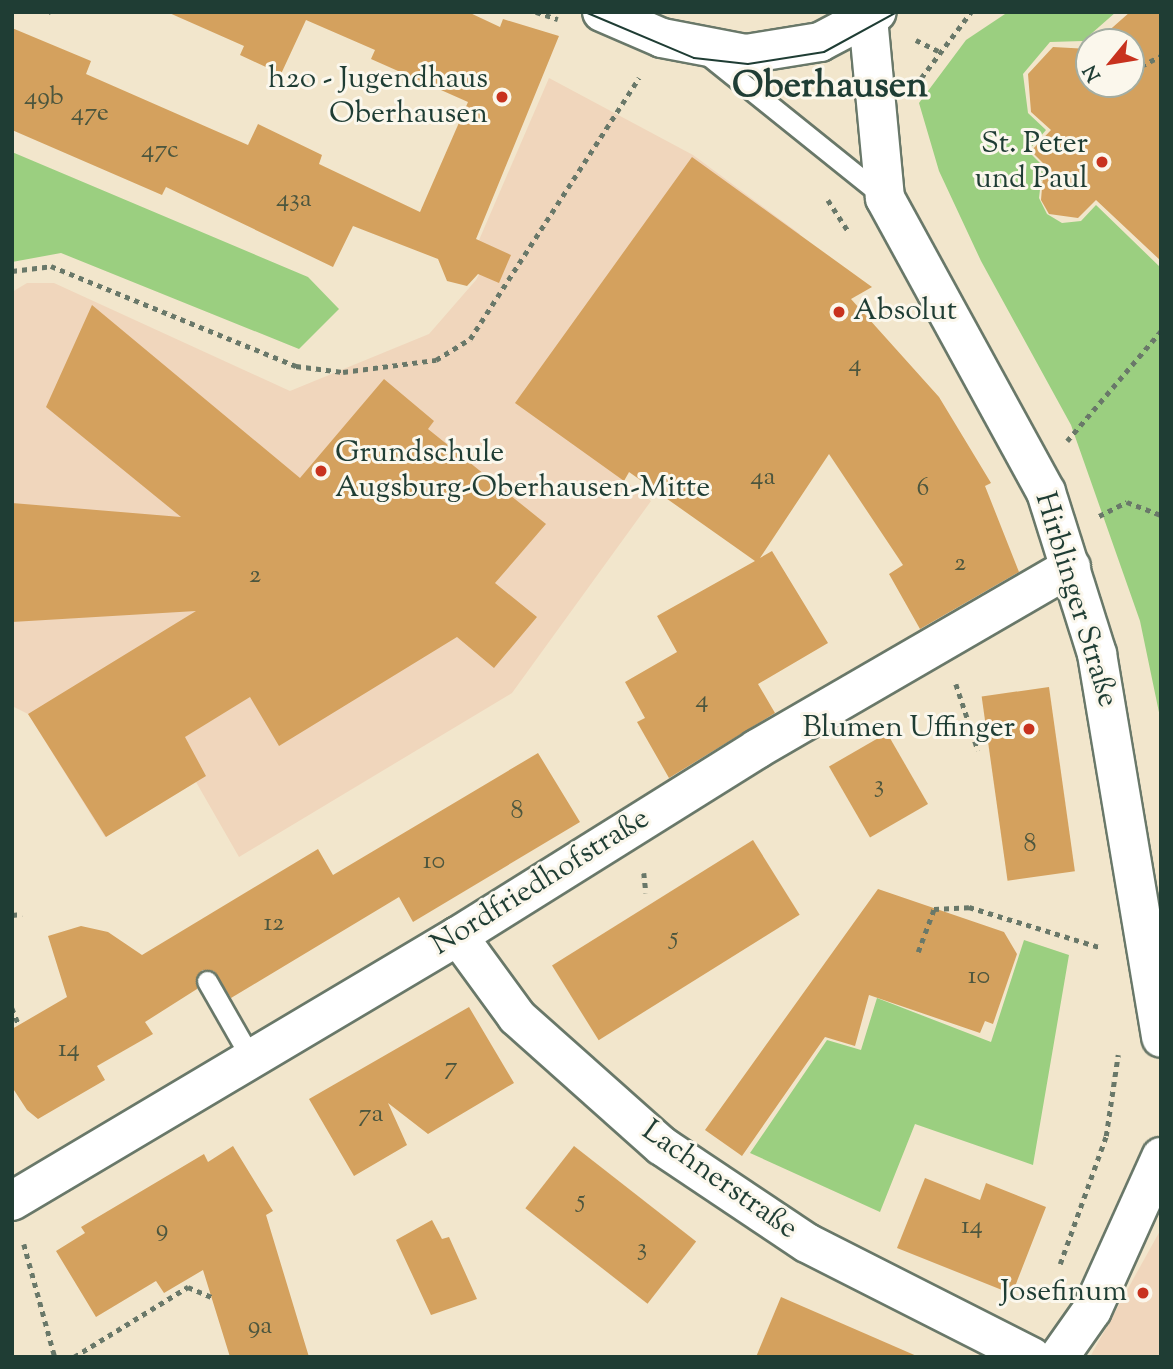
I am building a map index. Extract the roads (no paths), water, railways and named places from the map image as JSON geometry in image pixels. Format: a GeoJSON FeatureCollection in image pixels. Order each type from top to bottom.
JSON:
{"type":"FeatureCollection","features":[{"type":"Feature","properties":{"kind":"street"},"geometry":{"type":"LineString","coordinates":[[602,12],[699,48],[746,54],[797,48],[872,15]]}},
{"type":"Feature","properties":{"kind":"street","name":"Hirblinger Straße"},"geometry":{"type":"LineString","coordinates":[[872,15],[885,198],[1037,476],[1066,552],[1110,711],[1149,945],[1161,1038]]}},
{"type":"Feature","properties":{"kind":"street","name":"Nordfriedhofstraße"},"geometry":{"type":"LineString","coordinates":[[16,1215],[252,1059],[458,936],[757,749],[942,642],[1066,552]]}},
{"type":"Feature","properties":{"kind":"street","name":"Lachnerstraße"},"geometry":{"type":"LineString","coordinates":[[458,936],[517,1017],[662,1146],[807,1243],[1032,1357]]}},
{"type":"Feature","properties":{"kind":"street"},"geometry":{"type":"LineString","coordinates":[[1059,1357],[1092,1310],[1161,1157]]}},
{"type":"Feature","properties":{"kind":"lane","name":"Hirblinger Straße"},"geometry":{"type":"LineString","coordinates":[[699,48],[885,198]]}},
{"type":"Feature","properties":{"kind":"lane"},"geometry":{"type":"LineString","coordinates":[[207,981],[252,1059]]}},
{"type":"Feature","properties":{"kind":"tram line"},"geometry":{"type":"LineString","coordinates":[[585,12],[694,58],[748,64],[824,52],[897,12]]}},
{"type":"Feature","properties":{"kind":"place","name":"h2o - Jugendhaus Oberhausen"},"geometry":{"type":"Point","coordinates":[502,97]}},
{"type":"Feature","properties":{"kind":"place","name":"St. Peter und Paul"},"geometry":{"type":"Point","coordinates":[1102,162]}},
{"type":"Feature","properties":{"kind":"place","name":"Absolut"},"geometry":{"type":"Point","coordinates":[839,312]}},
{"type":"Feature","properties":{"kind":"place","name":"Grundschule Augsburg-Oberhausen-Mitte"},"geometry":{"type":"Point","coordinates":[321,471]}},
{"type":"Feature","properties":{"kind":"place","name":"Blumen Uffinger"},"geometry":{"type":"Point","coordinates":[1029,729]}},
{"type":"Feature","properties":{"kind":"place","name":"Josefinum"},"geometry":{"type":"Point","coordinates":[1143,1293]}},
{"type":"Feature","properties":{"kind":"district","name":"Oberhausen"},"geometry":{"type":"Point","coordinates":[830,87]}}]}
